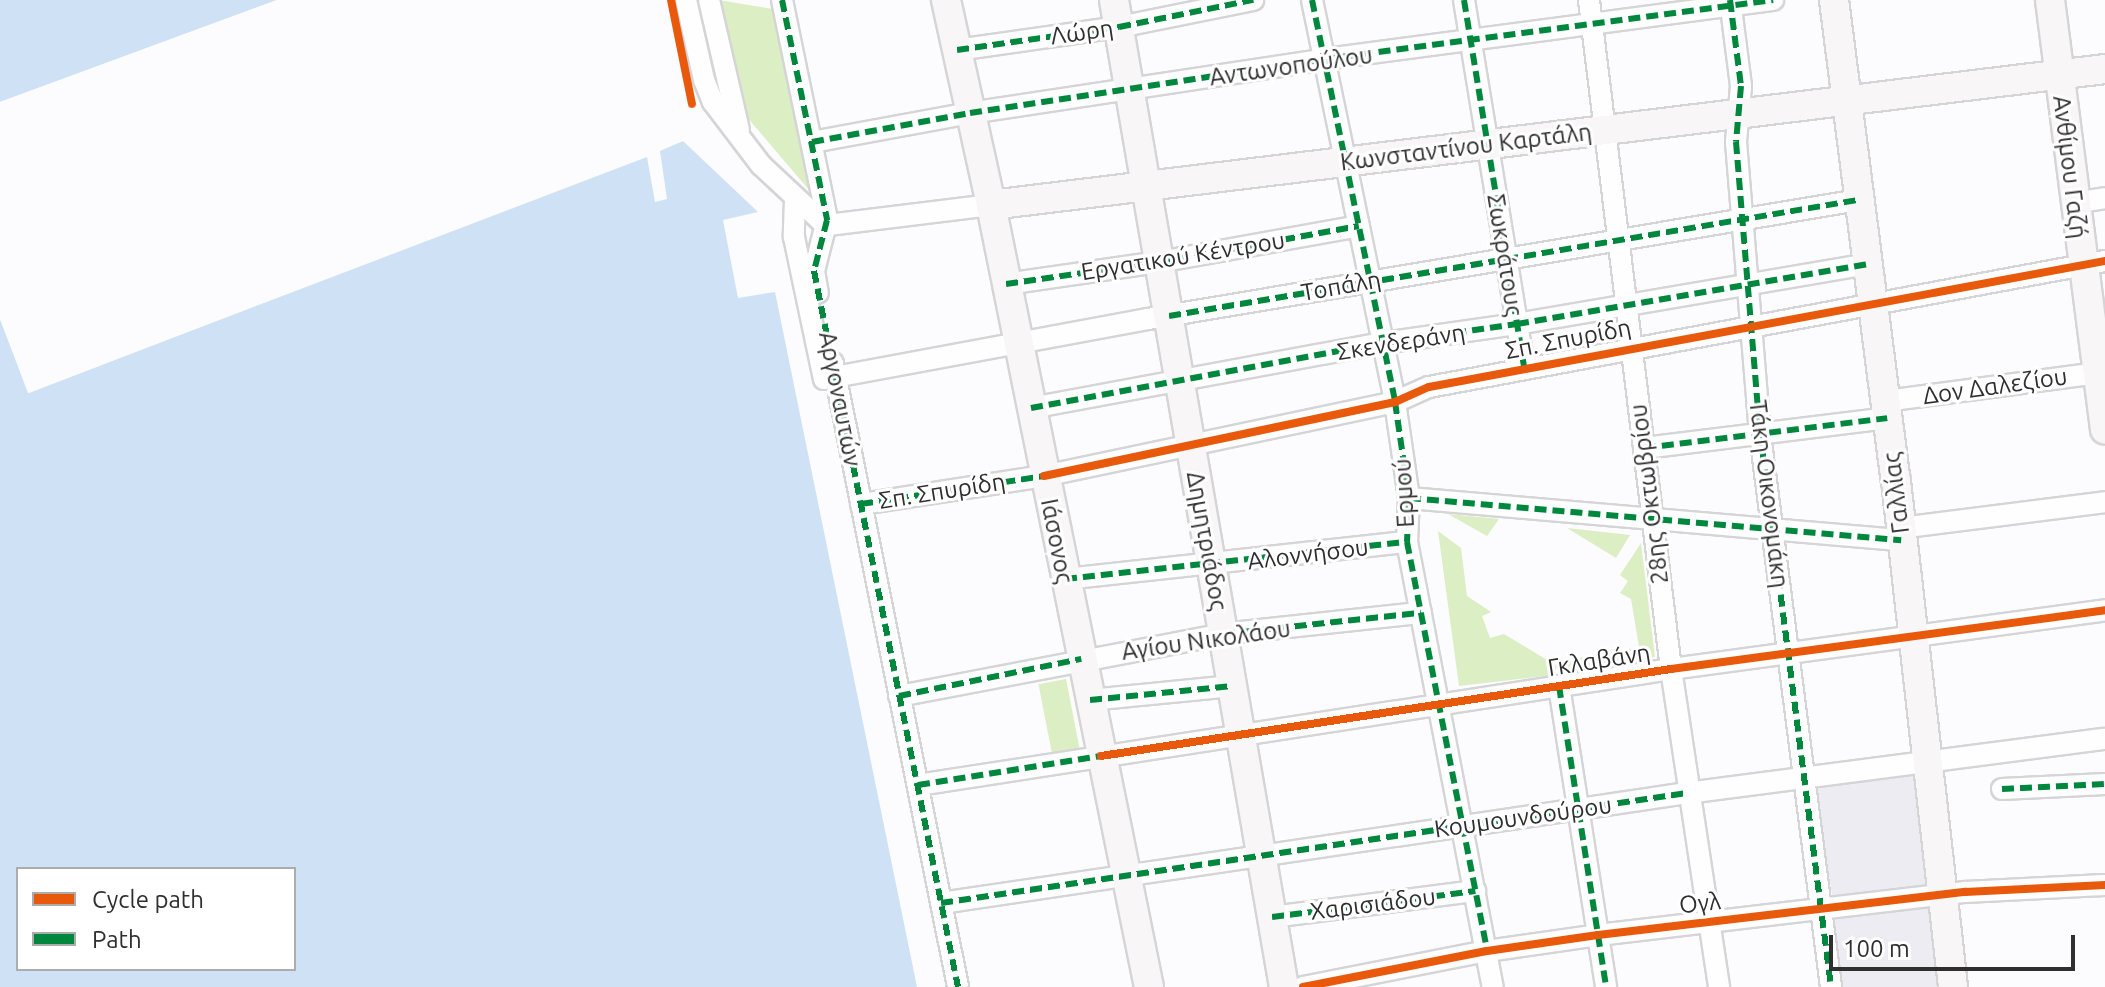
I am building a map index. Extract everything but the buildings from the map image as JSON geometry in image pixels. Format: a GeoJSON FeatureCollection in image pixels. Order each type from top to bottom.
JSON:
{"type":"FeatureCollection","features":[{"type":"Feature","properties":{"kind":"main road","name":"Ιάσονος"},"geometry":{"type":"LineString","coordinates":[[946,0],[991,205],[1149,987]]}},
{"type":"Feature","properties":{"kind":"main road","name":"Γαλλίας"},"geometry":{"type":"LineString","coordinates":[[1834,0],[1886,409],[1953,987]]}},
{"type":"Feature","properties":{"kind":"main road","name":"Ανθίμου Γαζή"},"geometry":{"type":"LineString","coordinates":[[2050,0],[2074,203],[2094,263],[2105,429]]}},
{"type":"Feature","properties":{"kind":"main road","name":"Δημητριάδος"},"geometry":{"type":"LineString","coordinates":[[1116,13],[1284,987]]}},
{"type":"Feature","properties":{"kind":"main road","name":"Κωνσταντίνου Καρτάλη"},"geometry":{"type":"LineString","coordinates":[[991,205],[2105,69]]}},
{"type":"Feature","properties":{"kind":"street"},"geometry":{"type":"LineString","coordinates":[[686,0],[709,92],[726,122],[795,199],[828,225]]}},
{"type":"Feature","properties":{"kind":"street"},"geometry":{"type":"LineString","coordinates":[[709,0],[741,137]]}},
{"type":"Feature","properties":{"kind":"street"},"geometry":{"type":"LineString","coordinates":[[770,0],[784,0]]}},
{"type":"Feature","properties":{"kind":"street","name":"Αργοναυτών"},"geometry":{"type":"LineString","coordinates":[[784,0],[828,225],[814,271],[830,378]]}},
{"type":"Feature","properties":{"kind":"street","name":"Λώρη"},"geometry":{"type":"LineString","coordinates":[[957,50],[1116,13],[1253,0]]}},
{"type":"Feature","properties":{"kind":"street","name":"Ερμού"},"geometry":{"type":"LineString","coordinates":[[1312,0],[1395,402],[1409,498],[1407,542],[1493,987]]}},
{"type":"Feature","properties":{"kind":"street","name":"Σωκράτους"},"geometry":{"type":"LineString","coordinates":[[1464,0],[1524,368]]}},
{"type":"Feature","properties":{"kind":"street","name":"28ης Οκτωβρίου"},"geometry":{"type":"LineString","coordinates":[[1589,0],[1687,793],[1719,987]]}},
{"type":"Feature","properties":{"kind":"street","name":"Αντωνοπούλου"},"geometry":{"type":"LineString","coordinates":[[812,142],[970,113],[1325,59],[1593,25],[1730,3],[1773,0]]}},
{"type":"Feature","properties":{"kind":"street","name":"Τάκη Οικονομάκη"},"geometry":{"type":"LineString","coordinates":[[1730,3],[1741,86],[1736,142],[1760,434],[1831,987]]}},
{"type":"Feature","properties":{"kind":"street"},"geometry":{"type":"LineString","coordinates":[[2074,203],[2105,198]]}},
{"type":"Feature","properties":{"kind":"street","name":"Αργοναυτών"},"geometry":{"type":"LineString","coordinates":[[795,199],[794,237],[861,504],[958,987]]}},
{"type":"Feature","properties":{"kind":"street","name":"Τοπάλη"},"geometry":{"type":"LineString","coordinates":[[830,378],[1370,281],[1858,200]]}},
{"type":"Feature","properties":{"kind":"street","name":"Κωνσταντίνου Καρτάλη"},"geometry":{"type":"LineString","coordinates":[[828,225],[991,205]]}},
{"type":"Feature","properties":{"kind":"street","name":"Εργατικού Κέντρου"},"geometry":{"type":"LineString","coordinates":[[1006,284],[1159,262],[1359,226]]}},
{"type":"Feature","properties":{"kind":"street","name":"Σπ. Σπυρίδη"},"geometry":{"type":"LineString","coordinates":[[861,504],[1044,476],[1395,402],[1429,387],[2094,263]]}},
{"type":"Feature","properties":{"kind":"street","name":"Σκενδεράνη"},"geometry":{"type":"LineString","coordinates":[[1031,408],[1383,343],[1517,324],[1867,264]]}},
{"type":"Feature","properties":{"kind":"street","name":"Δον Δαλεζίου"},"geometry":{"type":"LineString","coordinates":[[1644,448],[1760,434],[2101,372]]}},
{"type":"Feature","properties":{"kind":"street"},"geometry":{"type":"LineString","coordinates":[[1409,498],[1773,528],[1901,534],[2105,502]]}},
{"type":"Feature","properties":{"kind":"street","name":"Αλοννήσου"},"geometry":{"type":"LineString","coordinates":[[1065,579],[1407,542]]}},
{"type":"Feature","properties":{"kind":"street","name":"Γκλαβάνη"},"geometry":{"type":"LineString","coordinates":[[918,785],[1671,669],[2105,610]]}},
{"type":"Feature","properties":{"kind":"street","name":"Αγίου Νικολάου"},"geometry":{"type":"LineString","coordinates":[[899,696],[1223,634],[1421,613]]}},
{"type":"Feature","properties":{"kind":"street"},"geometry":{"type":"LineString","coordinates":[[1090,700],[1232,686]]}},
{"type":"Feature","properties":{"kind":"street"},"geometry":{"type":"LineString","coordinates":[[1559,686],[1606,987]]}},
{"type":"Feature","properties":{"kind":"street","name":"Κουμουνδούρου"},"geometry":{"type":"LineString","coordinates":[[941,903],[1125,873],[1687,793],[2105,739]]}},
{"type":"Feature","properties":{"kind":"street"},"geometry":{"type":"LineString","coordinates":[[2002,789],[2105,784]]}},
{"type":"Feature","properties":{"kind":"street","name":"Ογλ"},"geometry":{"type":"LineString","coordinates":[[1303,987],[1487,951],[1707,921],[1943,895],[2105,885]]}},
{"type":"Feature","properties":{"kind":"street","name":"Χαρισιάδου"},"geometry":{"type":"LineString","coordinates":[[1272,917],[1475,891]]}},
{"type":"Feature","properties":{"kind":"shaded area"},"geometry":{"type":"Polygon","coordinates":[[[1916,773],[1934,887],[1833,903],[1815,789],[1916,773]]]}},
{"type":"Feature","properties":{"kind":"shaded area"},"geometry":{"type":"Polygon","coordinates":[[[1937,905],[1946,987],[1838,987],[1830,918],[1937,905]]]}},
{"type":"Feature","properties":{"kind":"green space"},"geometry":{"type":"Polygon","coordinates":[[[718,0],[773,9],[810,191],[746,116],[718,0]]]}},
{"type":"Feature","properties":{"kind":"green space"},"geometry":{"type":"Polygon","coordinates":[[[1448,514],[1499,519],[1487,536],[1448,514]]]}},
{"type":"Feature","properties":{"kind":"green space"},"geometry":{"type":"Polygon","coordinates":[[[1567,528],[1630,535],[1616,558],[1567,528]]]}},
{"type":"Feature","properties":{"kind":"green space"},"geometry":{"type":"Polygon","coordinates":[[[1438,531],[1461,548],[1467,596],[1491,612],[1482,616],[1490,638],[1504,634],[1557,666],[1553,675],[1459,686],[1438,531]]]}},
{"type":"Feature","properties":{"kind":"green space"},"geometry":{"type":"Polygon","coordinates":[[[1641,543],[1655,657],[1561,670],[1568,660],[1639,647],[1631,599],[1620,593],[1628,581],[1620,575],[1641,543]]]}},
{"type":"Feature","properties":{"kind":"green space"},"geometry":{"type":"Polygon","coordinates":[[[1066,679],[1080,753],[1053,758],[1039,684],[1066,679]]]}},
{"type":"Feature","properties":{"kind":"water"},"geometry":{"type":"Polygon","coordinates":[[[0,0],[277,0],[0,102],[0,0]]]}},
{"type":"Feature","properties":{"kind":"water"},"geometry":{"type":"Polygon","coordinates":[[[683,141],[758,212],[723,220],[738,298],[775,292],[917,987],[0,987],[0,319],[29,393],[683,141]]]}},
{"type":"Feature","properties":{"kind":"pier"},"geometry":{"type":"Polygon","coordinates":[[[281,0],[278,4],[0,106],[0,102],[281,0]]]}},
{"type":"Feature","properties":{"kind":"pier"},"geometry":{"type":"Polygon","coordinates":[[[682,138],[683,141],[660,151],[667,199],[655,202],[647,157],[28,393],[0,319],[0,315],[31,388],[682,138]]]}},
{"type":"Feature","properties":{"kind":"marked path"},"geometry":{"type":"LineString","coordinates":[[782,0],[827,220],[814,271],[958,987]]}},
{"type":"Feature","properties":{"kind":"marked path"},"geometry":{"type":"LineString","coordinates":[[957,50],[1119,27],[1253,0]]}},
{"type":"Feature","properties":{"kind":"marked path"},"geometry":{"type":"LineString","coordinates":[[1312,0],[1395,402],[1409,498],[1407,542],[1487,951]]}},
{"type":"Feature","properties":{"kind":"marked path"},"geometry":{"type":"LineString","coordinates":[[1464,0],[1524,368]]}},
{"type":"Feature","properties":{"kind":"marked path"},"geometry":{"type":"LineString","coordinates":[[1730,0],[1741,86],[1736,142],[1760,434],[1831,987]]}},
{"type":"Feature","properties":{"kind":"marked path"},"geometry":{"type":"LineString","coordinates":[[812,142],[970,113],[1325,59],[1773,0]]}},
{"type":"Feature","properties":{"kind":"marked path"},"geometry":{"type":"LineString","coordinates":[[1169,316],[1858,200]]}},
{"type":"Feature","properties":{"kind":"marked path"},"geometry":{"type":"LineString","coordinates":[[1006,284],[1159,262],[1359,226]]}},
{"type":"Feature","properties":{"kind":"marked path"},"geometry":{"type":"LineString","coordinates":[[1031,408],[1383,343],[1517,324],[1867,264]]}},
{"type":"Feature","properties":{"kind":"marked path"},"geometry":{"type":"LineString","coordinates":[[1644,448],[1887,418]]}},
{"type":"Feature","properties":{"kind":"marked path"},"geometry":{"type":"LineString","coordinates":[[861,504],[1050,475]]}},
{"type":"Feature","properties":{"kind":"marked path"},"geometry":{"type":"LineString","coordinates":[[1409,498],[1901,540]]}},
{"type":"Feature","properties":{"kind":"marked path"},"geometry":{"type":"LineString","coordinates":[[1065,579],[1407,542]]}},
{"type":"Feature","properties":{"kind":"marked path"},"geometry":{"type":"LineString","coordinates":[[1223,634],[1421,613]]}},
{"type":"Feature","properties":{"kind":"marked path"},"geometry":{"type":"LineString","coordinates":[[899,696],[1081,659]]}},
{"type":"Feature","properties":{"kind":"marked path"},"geometry":{"type":"LineString","coordinates":[[1090,700],[1232,686]]}},
{"type":"Feature","properties":{"kind":"marked path"},"geometry":{"type":"LineString","coordinates":[[1559,686],[1606,987]]}},
{"type":"Feature","properties":{"kind":"marked path"},"geometry":{"type":"LineString","coordinates":[[918,785],[1101,756]]}},
{"type":"Feature","properties":{"kind":"marked path"},"geometry":{"type":"LineString","coordinates":[[2002,789],[2105,784]]}},
{"type":"Feature","properties":{"kind":"marked path"},"geometry":{"type":"LineString","coordinates":[[941,903],[1687,793]]}},
{"type":"Feature","properties":{"kind":"marked path"},"geometry":{"type":"LineString","coordinates":[[1272,917],[1475,891]]}},
{"type":"Feature","properties":{"kind":"cycle path"},"geometry":{"type":"LineString","coordinates":[[671,0],[692,104]]}},
{"type":"Feature","properties":{"kind":"cycle path"},"geometry":{"type":"LineString","coordinates":[[1044,476],[1395,402],[1429,387],[2105,261]]}},
{"type":"Feature","properties":{"kind":"cycle path"},"geometry":{"type":"LineString","coordinates":[[1101,756],[1671,669],[2105,610]]}},
{"type":"Feature","properties":{"kind":"cycle path"},"geometry":{"type":"LineString","coordinates":[[1303,987],[1487,951],[1598,935],[1965,892],[2105,885]]}}]}
